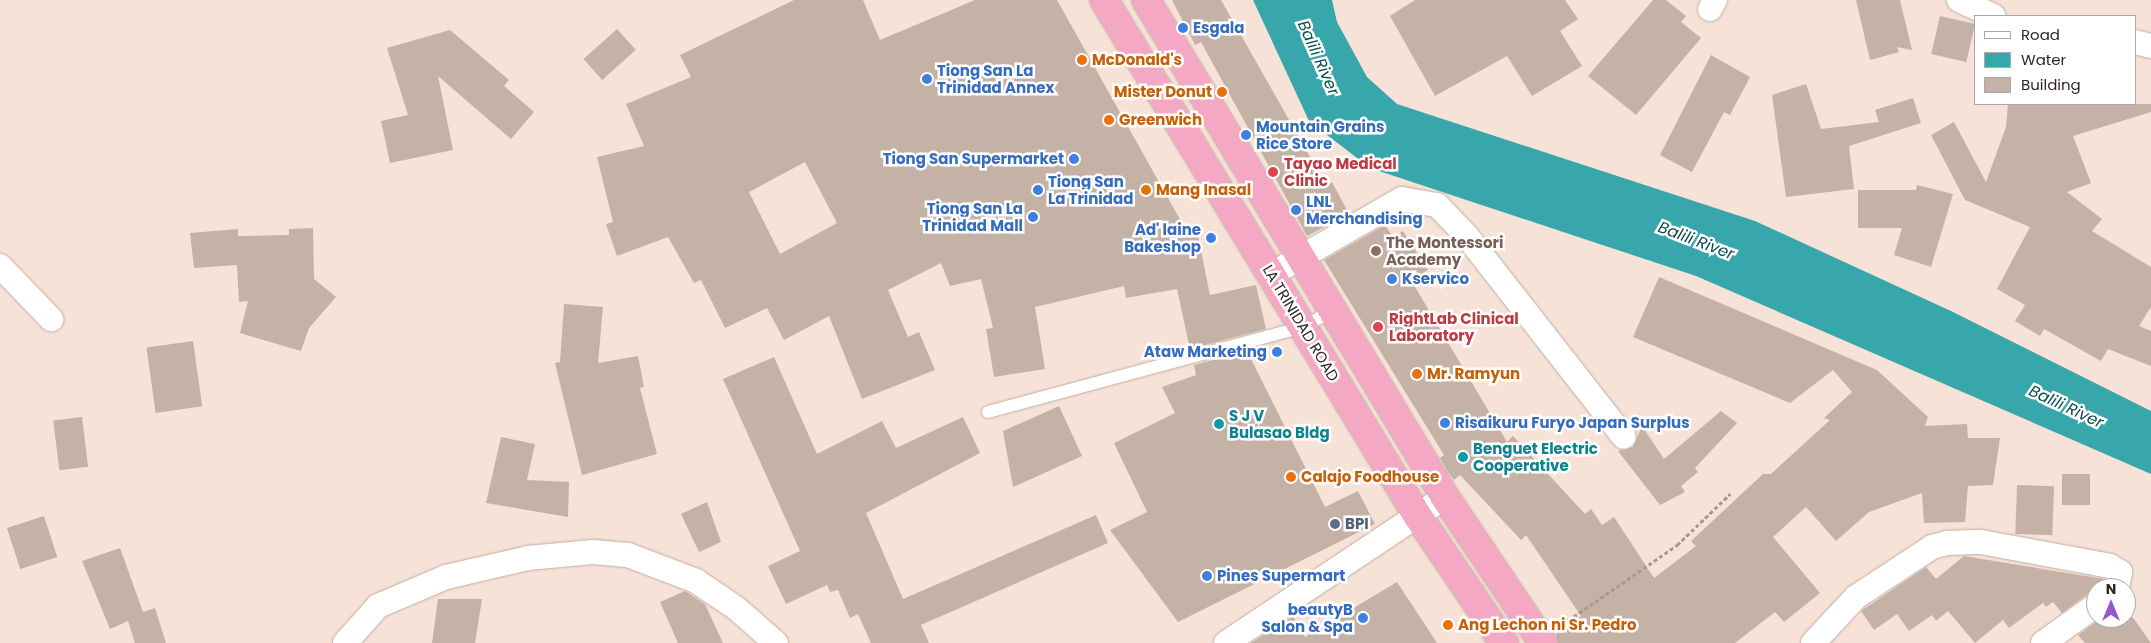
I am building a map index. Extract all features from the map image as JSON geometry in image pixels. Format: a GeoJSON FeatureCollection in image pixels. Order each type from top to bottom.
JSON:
{"type":"FeatureCollection","features":[{"type":"Feature","properties":{"kind":"highway","name":"LA TRINIDAD ROAD"},"geometry":{"type":"LineString","coordinates":[[1104,0],[1417,515],[1504,643]]}},
{"type":"Feature","properties":{"kind":"highway"},"geometry":{"type":"LineString","coordinates":[[1146,0],[1331,311],[1445,497],[1542,642]]}},
{"type":"Feature","properties":{"kind":"street"},"geometry":{"type":"LineString","coordinates":[[1959,0],[1992,15]]}},
{"type":"Feature","properties":{"kind":"street"},"geometry":{"type":"LineString","coordinates":[[2136,42],[2151,46]]}},
{"type":"Feature","properties":{"kind":"street"},"geometry":{"type":"LineString","coordinates":[[1272,274],[1299,256],[1402,199],[1437,205],[1466,235],[1624,437]]}},
{"type":"Feature","properties":{"kind":"street"},"geometry":{"type":"LineString","coordinates":[[0,266],[52,319]]}},
{"type":"Feature","properties":{"kind":"street"},"geometry":{"type":"LineString","coordinates":[[1226,643],[1445,497]]}},
{"type":"Feature","properties":{"kind":"street"},"geometry":{"type":"LineString","coordinates":[[1813,643],[1856,597],[1932,547],[1981,542],[2110,566],[2120,572],[2118,578]]}},
{"type":"Feature","properties":{"kind":"street"},"geometry":{"type":"LineString","coordinates":[[345,643],[378,606],[446,577],[528,558],[593,552],[628,556],[696,581],[736,608],[776,643]]}},
{"type":"Feature","properties":{"kind":"street"},"geometry":{"type":"LineString","coordinates":[[2043,643],[2086,612]]}},
{"type":"Feature","properties":{"kind":"lane"},"geometry":{"type":"LineString","coordinates":[[988,412],[1304,327],[1331,311]]}},
{"type":"Feature","properties":{"kind":"path"},"geometry":{"type":"LineString","coordinates":[[1542,642],[1677,545],[1730,494]]}},
{"type":"Feature","properties":{"kind":"water","name":"Balili River"},"geometry":{"type":"Polygon","coordinates":[[[1253,0],[1332,0],[1337,22],[1367,77],[1397,104],[1755,221],[1951,311],[2151,411],[2151,474],[1696,276],[1370,168],[1309,121],[1253,0]]]}},
{"type":"Feature","properties":{"kind":"building"},"geometry":{"type":"Polygon","coordinates":[[[794,0],[863,0],[880,40],[975,0],[1057,0],[1187,232],[1197,231],[1210,295],[1256,285],[1266,329],[1190,349],[1177,289],[1126,298],[1124,286],[1035,307],[1045,369],[994,377],[986,329],[993,328],[981,279],[950,286],[941,263],[888,290],[908,337],[919,332],[935,370],[862,399],[829,316],[784,340],[767,308],[725,328],[701,280],[694,283],[668,237],[617,256],[606,224],[613,222],[597,157],[644,146],[626,104],[691,77],[680,55],[794,0]],[[805,162],[749,192],[780,254],[837,223],[805,162]]]}},
{"type":"Feature","properties":{"kind":"building"},"geometry":{"type":"Polygon","coordinates":[[[1172,0],[1221,0],[1326,185],[1332,182],[1349,214],[1307,236],[1201,42],[1195,45],[1172,0]]]}},
{"type":"Feature","properties":{"kind":"building"},"geometry":{"type":"Polygon","coordinates":[[[1415,0],[1565,0],[1578,19],[1560,31],[1582,66],[1532,96],[1507,56],[1435,96],[1390,16],[1415,0]]]}},
{"type":"Feature","properties":{"kind":"building"},"geometry":{"type":"Polygon","coordinates":[[[1653,0],[1666,0],[1686,16],[1681,22],[1701,38],[1636,115],[1588,76],[1653,0]]]}},
{"type":"Feature","properties":{"kind":"building"},"geometry":{"type":"Polygon","coordinates":[[[1856,0],[1900,0],[1912,50],[1897,47],[1899,52],[1870,60],[1856,0]]]}},
{"type":"Feature","properties":{"kind":"building"},"geometry":{"type":"Polygon","coordinates":[[[1940,16],[1974,24],[1966,62],[1931,54],[1940,16]]]}},
{"type":"Feature","properties":{"kind":"building"},"geometry":{"type":"Polygon","coordinates":[[[617,29],[636,50],[602,80],[584,59],[617,29]]]}},
{"type":"Feature","properties":{"kind":"building"},"geometry":{"type":"Polygon","coordinates":[[[450,30],[509,80],[504,86],[534,112],[511,139],[438,76],[453,150],[390,163],[381,121],[408,115],[387,48],[450,30]]]}},
{"type":"Feature","properties":{"kind":"building"},"geometry":{"type":"Polygon","coordinates":[[[1711,55],[1750,77],[1730,115],[1724,112],[1692,172],[1660,155],[1711,55]]]}},
{"type":"Feature","properties":{"kind":"building"},"geometry":{"type":"Polygon","coordinates":[[[1806,84],[1821,129],[1879,122],[1875,110],[1913,98],[1921,123],[1849,146],[1854,189],[1786,197],[1772,95],[1806,84]]]}},
{"type":"Feature","properties":{"kind":"building"},"geometry":{"type":"Polygon","coordinates":[[[2151,104],[2151,112],[2073,136],[2091,183],[2067,192],[2102,219],[2092,231],[2151,267],[2151,307],[2139,326],[2151,331],[2151,366],[2108,349],[2101,361],[2044,329],[2040,336],[2015,321],[2025,305],[1997,289],[2030,227],[1965,200],[1931,135],[1954,122],[1986,182],[2006,127],[2008,105],[2151,104]]]}},
{"type":"Feature","properties":{"kind":"building"},"geometry":{"type":"Polygon","coordinates":[[[1917,185],[1953,194],[1931,267],[1894,255],[1902,228],[1858,228],[1858,190],[1916,190],[1917,185]]]}},
{"type":"Feature","properties":{"kind":"building"},"geometry":{"type":"Polygon","coordinates":[[[1385,225],[1393,237],[1403,231],[1428,270],[1411,280],[1507,442],[1513,436],[1585,514],[1591,509],[1602,525],[1614,517],[1654,578],[1696,546],[1691,541],[1763,474],[1771,474],[1830,420],[1824,418],[1852,392],[1833,370],[1790,403],[1633,337],[1659,277],[1877,370],[1928,417],[1925,426],[1967,424],[1968,438],[2000,438],[1993,485],[1968,486],[1965,522],[1924,523],[1922,493],[1869,512],[1836,541],[1806,507],[1773,537],[1820,593],[1784,622],[1775,612],[1735,643],[1558,643],[1556,634],[1581,616],[1526,535],[1521,540],[1460,475],[1454,480],[1448,472],[1440,458],[1444,455],[1324,260],[1385,225]]]}},
{"type":"Feature","properties":{"kind":"building"},"geometry":{"type":"Polygon","coordinates":[[[313,228],[314,279],[336,297],[309,328],[301,351],[240,333],[248,301],[239,302],[237,265],[194,268],[190,233],[238,229],[238,236],[289,235],[289,229],[313,228]]]}},
{"type":"Feature","properties":{"kind":"building"},"geometry":{"type":"Polygon","coordinates":[[[564,304],[603,307],[598,363],[638,356],[644,387],[640,388],[657,454],[582,475],[555,363],[560,362],[564,304]]]}},
{"type":"Feature","properties":{"kind":"building"},"geometry":{"type":"Polygon","coordinates":[[[193,341],[202,406],[156,413],[146,348],[193,341]]]}},
{"type":"Feature","properties":{"kind":"building","name":"Pines Supermart"},"geometry":{"type":"Polygon","coordinates":[[[1247,351],[1325,507],[1358,491],[1375,524],[1178,622],[1110,530],[1147,512],[1114,443],[1175,413],[1162,387],[1196,375],[1194,365],[1247,351]]]}},
{"type":"Feature","properties":{"kind":"building"},"geometry":{"type":"Polygon","coordinates":[[[774,357],[817,454],[882,421],[896,448],[963,417],[980,453],[866,513],[903,599],[1096,515],[1108,543],[921,625],[929,643],[871,643],[858,614],[850,618],[838,590],[830,592],[827,585],[786,604],[768,566],[800,551],[723,379],[774,357]]]}},
{"type":"Feature","properties":{"kind":"building"},"geometry":{"type":"Polygon","coordinates":[[[1059,406],[1082,456],[1013,487],[1003,431],[1059,406]]]}},
{"type":"Feature","properties":{"kind":"building"},"geometry":{"type":"Polygon","coordinates":[[[1721,411],[1737,423],[1695,468],[1698,472],[1681,486],[1685,492],[1660,505],[1618,451],[1633,447],[1642,426],[1664,459],[1721,411]]]}},
{"type":"Feature","properties":{"kind":"building"},"geometry":{"type":"Polygon","coordinates":[[[82,417],[88,467],[59,470],[53,421],[82,417]]]}},
{"type":"Feature","properties":{"kind":"building"},"geometry":{"type":"Polygon","coordinates":[[[501,437],[535,444],[527,480],[569,482],[568,517],[486,503],[501,437]]]}},
{"type":"Feature","properties":{"kind":"building"},"geometry":{"type":"Polygon","coordinates":[[[2062,474],[2090,474],[2090,505],[2062,505],[2062,474]]]}},
{"type":"Feature","properties":{"kind":"building"},"geometry":{"type":"Polygon","coordinates":[[[2017,485],[2054,486],[2052,535],[2015,534],[2017,485]]]}},
{"type":"Feature","properties":{"kind":"building"},"geometry":{"type":"Polygon","coordinates":[[[707,502],[721,542],[699,552],[681,514],[707,502]]]}},
{"type":"Feature","properties":{"kind":"building"},"geometry":{"type":"Polygon","coordinates":[[[44,516],[57,557],[20,569],[7,528],[44,516]]]}},
{"type":"Feature","properties":{"kind":"building"},"geometry":{"type":"Polygon","coordinates":[[[120,548],[143,612],[155,608],[166,643],[135,643],[128,621],[110,629],[82,561],[120,548]]]}},
{"type":"Feature","properties":{"kind":"building"},"geometry":{"type":"Polygon","coordinates":[[[1964,556],[2098,578],[2086,578],[2086,595],[2062,613],[2053,602],[2046,607],[2043,603],[2009,628],[2003,620],[1975,643],[1948,611],[1936,621],[1932,615],[1909,631],[1897,614],[1874,630],[1861,611],[1926,567],[1936,579],[1964,556]]]}},
{"type":"Feature","properties":{"kind":"building"},"geometry":{"type":"Polygon","coordinates":[[[1397,582],[1437,643],[1251,643],[1293,616],[1305,637],[1397,582]]]}},
{"type":"Feature","properties":{"kind":"building"},"geometry":{"type":"Polygon","coordinates":[[[685,591],[705,604],[723,643],[678,643],[660,602],[685,591]]]}},
{"type":"Feature","properties":{"kind":"building"},"geometry":{"type":"Polygon","coordinates":[[[438,599],[482,599],[475,643],[432,643],[438,599]]]}},
{"type":"Feature","properties":{"kind":"building"},"geometry":{"type":"Polygon","coordinates":[[[2136,622],[2151,643],[2085,643],[2078,635],[2087,628],[2136,628],[2136,622]]]}},
{"type":"Feature","properties":{"kind":"place","name":"Esgala"},"geometry":{"type":"Point","coordinates":[1183,28]}},
{"type":"Feature","properties":{"kind":"place","name":"McDonald's"},"geometry":{"type":"Point","coordinates":[1082,60]}},
{"type":"Feature","properties":{"kind":"place","name":"Tiong San La Trinidad Annex"},"geometry":{"type":"Point","coordinates":[927,79]}},
{"type":"Feature","properties":{"kind":"place","name":"Mister Donut"},"geometry":{"type":"Point","coordinates":[1222,92]}},
{"type":"Feature","properties":{"kind":"place","name":"Greenwich"},"geometry":{"type":"Point","coordinates":[1109,120]}},
{"type":"Feature","properties":{"kind":"place","name":"Mountain Grains Rice Store"},"geometry":{"type":"Point","coordinates":[1246,135]}},
{"type":"Feature","properties":{"kind":"place","name":"Tiong San Supermarket"},"geometry":{"type":"Point","coordinates":[1074,159]}},
{"type":"Feature","properties":{"kind":"place","name":"Tayao Medical Clinic"},"geometry":{"type":"Point","coordinates":[1273,172]}},
{"type":"Feature","properties":{"kind":"place","name":"Tiong San La Trinidad"},"geometry":{"type":"Point","coordinates":[1038,190]}},
{"type":"Feature","properties":{"kind":"place","name":"Mang Inasal"},"geometry":{"type":"Point","coordinates":[1146,190]}},
{"type":"Feature","properties":{"kind":"place","name":"LNL Merchandising"},"geometry":{"type":"Point","coordinates":[1296,210]}},
{"type":"Feature","properties":{"kind":"place","name":"Tiong San La Trinidad Mall"},"geometry":{"type":"Point","coordinates":[1033,217]}},
{"type":"Feature","properties":{"kind":"place","name":"Ad' laine Bakeshop"},"geometry":{"type":"Point","coordinates":[1211,238]}},
{"type":"Feature","properties":{"kind":"place","name":"The Montessori Academy"},"geometry":{"type":"Point","coordinates":[1376,251]}},
{"type":"Feature","properties":{"kind":"place","name":"Kservico"},"geometry":{"type":"Point","coordinates":[1392,279]}},
{"type":"Feature","properties":{"kind":"place","name":"RightLab Clinical Laboratory"},"geometry":{"type":"Point","coordinates":[1378,327]}},
{"type":"Feature","properties":{"kind":"place","name":"Ataw Marketing"},"geometry":{"type":"Point","coordinates":[1277,352]}},
{"type":"Feature","properties":{"kind":"place","name":"Mr. Ramyun"},"geometry":{"type":"Point","coordinates":[1417,374]}},
{"type":"Feature","properties":{"kind":"place","name":"Risaikuru Furyo Japan Surplus"},"geometry":{"type":"Point","coordinates":[1445,423]}},
{"type":"Feature","properties":{"kind":"place","name":"S J V Bulasao Bldg"},"geometry":{"type":"Point","coordinates":[1219,424]}},
{"type":"Feature","properties":{"kind":"place","name":"Benguet Electric Cooperative"},"geometry":{"type":"Point","coordinates":[1463,457]}},
{"type":"Feature","properties":{"kind":"place","name":"Calajo Foodhouse"},"geometry":{"type":"Point","coordinates":[1291,477]}},
{"type":"Feature","properties":{"kind":"place","name":"BPI"},"geometry":{"type":"Point","coordinates":[1335,524]}},
{"type":"Feature","properties":{"kind":"place","name":"Pines Supermart"},"geometry":{"type":"Point","coordinates":[1207,576]}},
{"type":"Feature","properties":{"kind":"place","name":"beautyB Salon & Spa"},"geometry":{"type":"Point","coordinates":[1363,618]}},
{"type":"Feature","properties":{"kind":"place","name":"Ang Lechon ni Sr. Pedro"},"geometry":{"type":"Point","coordinates":[1448,625]}}]}
